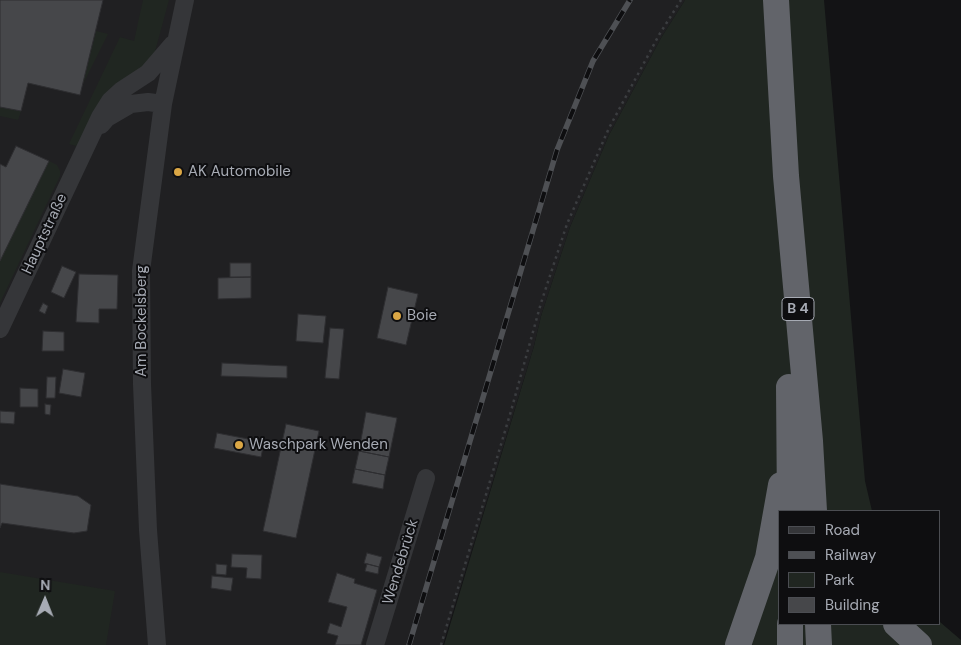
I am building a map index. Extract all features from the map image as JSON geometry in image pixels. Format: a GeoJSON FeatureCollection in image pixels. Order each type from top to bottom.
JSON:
{"type":"FeatureCollection","features":[{"type":"Feature","properties":{"kind":"highway","name":"B 4"},"geometry":{"type":"LineString","coordinates":[[776,0],[800,441],[814,510]]}},
{"type":"Feature","properties":{"kind":"highway","name":"B 4"},"geometry":{"type":"LineString","coordinates":[[790,510],[800,441]]}},
{"type":"Feature","properties":{"kind":"highway"},"geometry":{"type":"LineString","coordinates":[[800,441],[829,510]]}},
{"type":"Feature","properties":{"kind":"highway"},"geometry":{"type":"LineString","coordinates":[[781,510],[800,441]]}},
{"type":"Feature","properties":{"kind":"highway"},"geometry":{"type":"LineString","coordinates":[[738,645],[768,558],[778,521]]}},
{"type":"Feature","properties":{"kind":"highway"},"geometry":{"type":"LineString","coordinates":[[790,625],[790,645]]}},
{"type":"Feature","properties":{"kind":"highway"},"geometry":{"type":"LineString","coordinates":[[818,625],[818,645]]}},
{"type":"Feature","properties":{"kind":"highway"},"geometry":{"type":"LineString","coordinates":[[897,625],[919,645]]}},
{"type":"Feature","properties":{"kind":"street","name":"Am Bockelsberg"},"geometry":{"type":"LineString","coordinates":[[157,645],[148,530],[142,384],[141,271],[162,104],[185,0]]}},
{"type":"Feature","properties":{"kind":"street","name":"Hauptstraße"},"geometry":{"type":"LineString","coordinates":[[0,328],[91,140],[100,117],[110,101],[122,90],[148,73],[176,40]]}},
{"type":"Feature","properties":{"kind":"street","name":"Hauptstraße"},"geometry":{"type":"LineString","coordinates":[[91,140],[107,118],[119,110],[131,104],[142,102],[162,104]]}},
{"type":"Feature","properties":{"kind":"street","name":"Wendebrück"},"geometry":{"type":"LineString","coordinates":[[375,645],[426,478]]}},
{"type":"Feature","properties":{"kind":"path"},"geometry":{"type":"LineString","coordinates":[[441,645],[511,411],[541,303],[567,224],[610,128],[659,35],[681,0]]}},
{"type":"Feature","properties":{"kind":"shaded area"},"geometry":{"type":"Polygon","coordinates":[[[0,0],[685,0],[661,38],[609,135],[570,227],[541,316],[534,346],[443,645],[0,645],[0,0]]]}},
{"type":"Feature","properties":{"kind":"green space"},"geometry":{"type":"Polygon","coordinates":[[[143,0],[169,0],[153,59],[83,141],[76,146],[69,144],[120,37],[134,41],[143,0]]]}},
{"type":"Feature","properties":{"kind":"green space"},"geometry":{"type":"Polygon","coordinates":[[[685,0],[824,0],[865,481],[872,510],[778,510],[778,625],[941,625],[941,623],[961,640],[961,645],[444,645],[534,346],[541,316],[570,227],[609,135],[661,38],[685,0]]]}},
{"type":"Feature","properties":{"kind":"green space"},"geometry":{"type":"Polygon","coordinates":[[[96,31],[108,34],[83,84],[96,31]]]}},
{"type":"Feature","properties":{"kind":"green space"},"geometry":{"type":"Polygon","coordinates":[[[0,107],[21,111],[18,120],[0,116],[0,107]]]}},
{"type":"Feature","properties":{"kind":"green space"},"geometry":{"type":"Polygon","coordinates":[[[49,161],[57,165],[60,176],[0,303],[0,261],[49,161]]]}},
{"type":"Feature","properties":{"kind":"green space"},"geometry":{"type":"Polygon","coordinates":[[[0,572],[115,591],[106,645],[0,645],[0,572]]]}},
{"type":"Feature","properties":{"kind":"building"},"geometry":{"type":"Polygon","coordinates":[[[0,0],[103,0],[80,95],[28,83],[21,111],[0,107],[0,0]]]}},
{"type":"Feature","properties":{"kind":"building"},"geometry":{"type":"Polygon","coordinates":[[[16,146],[49,161],[0,261],[0,164],[6,167],[16,146]]]}},
{"type":"Feature","properties":{"kind":"building"},"geometry":{"type":"Polygon","coordinates":[[[230,263],[251,263],[251,277],[230,277],[230,263]]]}},
{"type":"Feature","properties":{"kind":"building"},"geometry":{"type":"Polygon","coordinates":[[[62,266],[76,272],[64,298],[51,292],[62,266]]]}},
{"type":"Feature","properties":{"kind":"building"},"geometry":{"type":"Polygon","coordinates":[[[79,274],[118,275],[117,309],[99,309],[99,323],[76,322],[79,274]]]}},
{"type":"Feature","properties":{"kind":"building"},"geometry":{"type":"Polygon","coordinates":[[[251,277],[251,298],[218,299],[218,278],[251,277]]]}},
{"type":"Feature","properties":{"kind":"building","name":"Boie"},"geometry":{"type":"Polygon","coordinates":[[[388,287],[418,294],[406,345],[377,338],[388,287]]]}},
{"type":"Feature","properties":{"kind":"building"},"geometry":{"type":"Polygon","coordinates":[[[43,303],[48,306],[45,314],[39,311],[43,303]]]}},
{"type":"Feature","properties":{"kind":"building"},"geometry":{"type":"Polygon","coordinates":[[[298,314],[326,316],[323,343],[296,341],[298,314]]]}},
{"type":"Feature","properties":{"kind":"building"},"geometry":{"type":"Polygon","coordinates":[[[330,328],[344,329],[339,379],[325,378],[330,328]]]}},
{"type":"Feature","properties":{"kind":"building"},"geometry":{"type":"Polygon","coordinates":[[[43,331],[64,332],[64,351],[42,351],[43,331]]]}},
{"type":"Feature","properties":{"kind":"building"},"geometry":{"type":"Polygon","coordinates":[[[222,363],[287,366],[287,378],[221,376],[222,363]]]}},
{"type":"Feature","properties":{"kind":"building"},"geometry":{"type":"Polygon","coordinates":[[[63,369],[85,373],[81,397],[59,393],[63,369]]]}},
{"type":"Feature","properties":{"kind":"building"},"geometry":{"type":"Polygon","coordinates":[[[47,377],[56,377],[55,398],[46,398],[47,377]]]}},
{"type":"Feature","properties":{"kind":"building"},"geometry":{"type":"Polygon","coordinates":[[[20,388],[38,389],[38,407],[20,407],[20,388]]]}},
{"type":"Feature","properties":{"kind":"building"},"geometry":{"type":"Polygon","coordinates":[[[45,404],[51,405],[50,415],[45,414],[45,404]]]}},
{"type":"Feature","properties":{"kind":"building"},"geometry":{"type":"Polygon","coordinates":[[[0,411],[15,412],[14,424],[0,423],[0,411]]]}},
{"type":"Feature","properties":{"kind":"building"},"geometry":{"type":"Polygon","coordinates":[[[366,412],[397,418],[389,457],[359,451],[366,412]]]}},
{"type":"Feature","properties":{"kind":"building"},"geometry":{"type":"Polygon","coordinates":[[[286,424],[319,431],[296,538],[263,531],[286,424]]]}},
{"type":"Feature","properties":{"kind":"building","name":"Waschpark Wenden"},"geometry":{"type":"Polygon","coordinates":[[[217,433],[264,442],[261,457],[214,448],[217,433]]]}},
{"type":"Feature","properties":{"kind":"building"},"geometry":{"type":"Polygon","coordinates":[[[359,451],[389,457],[385,475],[355,469],[359,451]]]}},
{"type":"Feature","properties":{"kind":"building"},"geometry":{"type":"Polygon","coordinates":[[[355,469],[385,475],[383,489],[352,483],[355,469]]]}},
{"type":"Feature","properties":{"kind":"building"},"geometry":{"type":"Polygon","coordinates":[[[0,484],[78,496],[91,505],[87,531],[74,533],[2,523],[0,528],[0,484]]]}},
{"type":"Feature","properties":{"kind":"building"},"geometry":{"type":"Polygon","coordinates":[[[367,553],[382,557],[379,567],[364,563],[367,553]]]}},
{"type":"Feature","properties":{"kind":"building"},"geometry":{"type":"Polygon","coordinates":[[[232,554],[262,555],[261,579],[246,578],[247,568],[231,567],[232,554]]]}},
{"type":"Feature","properties":{"kind":"building"},"geometry":{"type":"Polygon","coordinates":[[[216,564],[227,565],[226,575],[216,574],[216,564]]]}},
{"type":"Feature","properties":{"kind":"building"},"geometry":{"type":"Polygon","coordinates":[[[367,564],[379,567],[378,574],[365,571],[367,564]]]}},
{"type":"Feature","properties":{"kind":"building"},"geometry":{"type":"Polygon","coordinates":[[[337,573],[355,579],[354,583],[377,590],[361,645],[335,645],[338,636],[327,633],[330,623],[341,627],[347,607],[328,602],[337,573]]]}},
{"type":"Feature","properties":{"kind":"building"},"geometry":{"type":"Polygon","coordinates":[[[212,576],[233,578],[231,591],[211,588],[212,576]]]}},
{"type":"Feature","properties":{"kind":"railway"},"geometry":{"type":"LineString","coordinates":[[409,645],[557,150],[593,61],[630,0]]}},
{"type":"Feature","properties":{"kind":"place","name":"AK Automobile"},"geometry":{"type":"Point","coordinates":[178,172]}},
{"type":"Feature","properties":{"kind":"place","name":"Boie"},"geometry":{"type":"Point","coordinates":[397,316]}},
{"type":"Feature","properties":{"kind":"place","name":"Waschpark Wenden"},"geometry":{"type":"Point","coordinates":[239,445]}}]}
